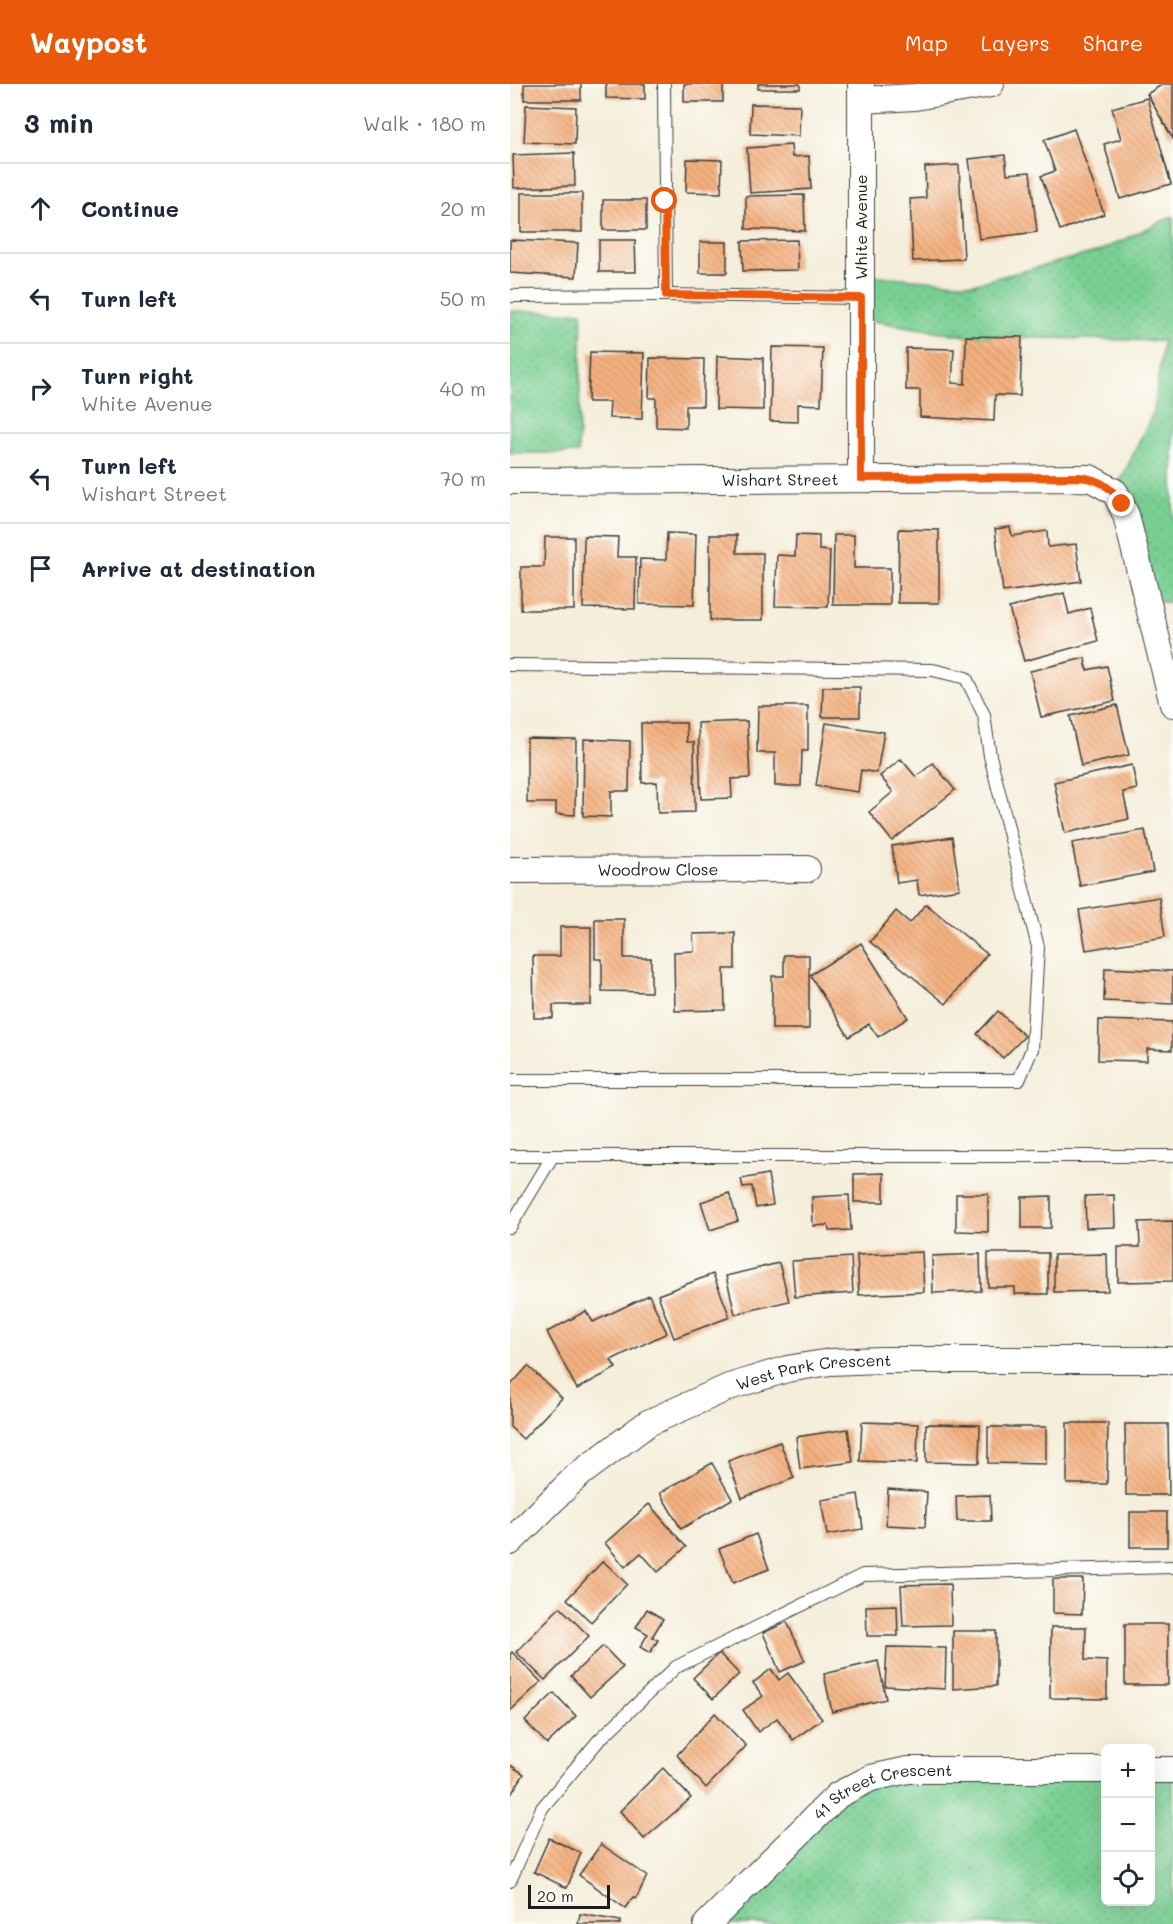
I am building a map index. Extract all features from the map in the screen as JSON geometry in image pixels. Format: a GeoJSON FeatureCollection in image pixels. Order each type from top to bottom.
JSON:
{"type":"FeatureCollection","features":[{"type":"Feature","properties":{"kind":"street"},"geometry":{"type":"LineString","coordinates":[[861,92],[915,97],[991,84]]}},
{"type":"Feature","properties":{"kind":"street","name":"White Avenue"},"geometry":{"type":"LineString","coordinates":[[861,92],[861,478]]}},
{"type":"Feature","properties":{"kind":"street","name":"Wishart Street"},"geometry":{"type":"LineString","coordinates":[[510,481],[1080,477],[1104,483],[1115,492],[1126,515],[1173,704]]}},
{"type":"Feature","properties":{"kind":"street","name":"Woodrow Close"},"geometry":{"type":"LineString","coordinates":[[510,870],[807,869]]}},
{"type":"Feature","properties":{"kind":"street","name":"West Park Crescent"},"geometry":{"type":"LineString","coordinates":[[510,1542],[577,1476],[648,1423],[729,1387],[787,1369],[830,1362],[881,1360],[1173,1360]]}},
{"type":"Feature","properties":{"kind":"street","name":"41 Street Crescent"},"geometry":{"type":"LineString","coordinates":[[707,1924],[838,1795],[871,1778],[908,1770],[1101,1770]]}},
{"type":"Feature","properties":{"kind":"street"},"geometry":{"type":"LineString","coordinates":[[1155,1770],[1173,1770]]}},
{"type":"Feature","properties":{"kind":"lane"},"geometry":{"type":"LineString","coordinates":[[664,84],[666,295]]}},
{"type":"Feature","properties":{"kind":"lane"},"geometry":{"type":"LineString","coordinates":[[510,296],[666,295],[861,298]]}},
{"type":"Feature","properties":{"kind":"lane"},"geometry":{"type":"LineString","coordinates":[[510,664],[933,670],[966,678],[984,716],[990,756],[1038,947],[1032,1049],[1019,1080],[510,1080]]}},
{"type":"Feature","properties":{"kind":"lane"},"geometry":{"type":"LineString","coordinates":[[510,1156],[1173,1156]]}},
{"type":"Feature","properties":{"kind":"lane"},"geometry":{"type":"LineString","coordinates":[[510,1227],[552,1156]]}},
{"type":"Feature","properties":{"kind":"lane"},"geometry":{"type":"LineString","coordinates":[[510,1881],[542,1808],[599,1740],[676,1667],[863,1575],[1173,1567]]}},
{"type":"Feature","properties":{"kind":"green space"},"geometry":{"type":"Polygon","coordinates":[[[1173,216],[1173,602],[1148,602],[1115,492],[1154,411],[1163,341],[966,336],[867,320],[868,275],[973,284],[1100,251],[1173,216]]]}},
{"type":"Feature","properties":{"kind":"green space"},"geometry":{"type":"Polygon","coordinates":[[[510,311],[582,312],[578,453],[510,453],[510,311]]]}},
{"type":"Feature","properties":{"kind":"green space"},"geometry":{"type":"Polygon","coordinates":[[[1101,1770],[1101,1906],[1155,1906],[1155,1770],[1173,1770],[1173,1924],[707,1924],[856,1784],[1101,1770]]]}},
{"type":"Feature","properties":{"kind":"building"},"geometry":{"type":"Polygon","coordinates":[[[524,84],[581,84],[581,100],[524,100],[524,84]]]}},
{"type":"Feature","properties":{"kind":"building"},"geometry":{"type":"Polygon","coordinates":[[[606,84],[645,84],[645,99],[606,98],[606,84]]]}},
{"type":"Feature","properties":{"kind":"building"},"geometry":{"type":"Polygon","coordinates":[[[684,84],[723,84],[723,102],[684,102],[684,84]]]}},
{"type":"Feature","properties":{"kind":"building"},"geometry":{"type":"Polygon","coordinates":[[[758,84],[800,84],[800,89],[758,89],[758,84]]]}},
{"type":"Feature","properties":{"kind":"building"},"geometry":{"type":"Polygon","coordinates":[[[1163,84],[1173,84],[1173,139],[1147,94],[1163,84]]]}},
{"type":"Feature","properties":{"kind":"building"},"geometry":{"type":"Polygon","coordinates":[[[1147,98],[1171,184],[1120,199],[1104,144],[1121,139],[1112,108],[1147,98]]]}},
{"type":"Feature","properties":{"kind":"building"},"geometry":{"type":"Polygon","coordinates":[[[751,104],[800,105],[799,136],[750,134],[751,104]]]}},
{"type":"Feature","properties":{"kind":"building"},"geometry":{"type":"Polygon","coordinates":[[[526,105],[576,107],[575,144],[524,142],[526,105]]]}},
{"type":"Feature","properties":{"kind":"building"},"geometry":{"type":"Polygon","coordinates":[[[1074,129],[1104,214],[1060,230],[1041,176],[1055,171],[1044,140],[1074,129]]]}},
{"type":"Feature","properties":{"kind":"building"},"geometry":{"type":"Polygon","coordinates":[[[791,145],[792,157],[809,156],[811,189],[750,193],[747,148],[791,145]]]}},
{"type":"Feature","properties":{"kind":"building"},"geometry":{"type":"Polygon","coordinates":[[[574,153],[575,186],[514,188],[513,155],[574,153]]]}},
{"type":"Feature","properties":{"kind":"building"},"geometry":{"type":"Polygon","coordinates":[[[1005,155],[1007,174],[1030,172],[1037,232],[979,239],[969,159],[1005,155]]]}},
{"type":"Feature","properties":{"kind":"building"},"geometry":{"type":"Polygon","coordinates":[[[687,159],[722,160],[721,193],[686,192],[687,159]]]}},
{"type":"Feature","properties":{"kind":"building"},"geometry":{"type":"Polygon","coordinates":[[[959,165],[964,259],[913,261],[910,199],[926,198],[925,167],[959,165]]]}},
{"type":"Feature","properties":{"kind":"building"},"geometry":{"type":"Polygon","coordinates":[[[521,193],[582,193],[582,232],[521,232],[521,193]]]}},
{"type":"Feature","properties":{"kind":"building"},"geometry":{"type":"Polygon","coordinates":[[[804,195],[805,231],[746,229],[746,196],[804,195]]]}},
{"type":"Feature","properties":{"kind":"building"},"geometry":{"type":"Polygon","coordinates":[[[603,200],[646,200],[646,230],[603,230],[603,200]]]}},
{"type":"Feature","properties":{"kind":"building"},"geometry":{"type":"Polygon","coordinates":[[[510,240],[578,243],[576,277],[510,273],[510,240]]]}},
{"type":"Feature","properties":{"kind":"building"},"geometry":{"type":"Polygon","coordinates":[[[599,240],[635,240],[636,272],[599,272],[599,240]]]}},
{"type":"Feature","properties":{"kind":"building"},"geometry":{"type":"Polygon","coordinates":[[[797,240],[798,270],[743,271],[742,241],[797,240]]]}},
{"type":"Feature","properties":{"kind":"building"},"geometry":{"type":"Polygon","coordinates":[[[700,242],[727,242],[727,273],[700,273],[700,242]]]}},
{"type":"Feature","properties":{"kind":"building"},"geometry":{"type":"Polygon","coordinates":[[[966,336],[1022,337],[1020,396],[995,395],[994,421],[920,417],[920,390],[906,390],[906,348],[954,349],[952,383],[965,384],[966,336]]]}},
{"type":"Feature","properties":{"kind":"building"},"geometry":{"type":"Polygon","coordinates":[[[772,347],[823,348],[821,405],[798,404],[798,422],[770,421],[772,347]]]}},
{"type":"Feature","properties":{"kind":"building"},"geometry":{"type":"Polygon","coordinates":[[[590,352],[644,353],[642,419],[609,418],[610,402],[588,402],[590,352]]]}},
{"type":"Feature","properties":{"kind":"building"},"geometry":{"type":"Polygon","coordinates":[[[717,356],[763,358],[763,410],[716,409],[717,356]]]}},
{"type":"Feature","properties":{"kind":"building"},"geometry":{"type":"Polygon","coordinates":[[[650,358],[704,359],[703,406],[686,406],[686,428],[656,427],[656,398],[649,398],[650,358]]]}},
{"type":"Feature","properties":{"kind":"building"},"geometry":{"type":"Polygon","coordinates":[[[1010,527],[1012,536],[1047,531],[1048,547],[1076,544],[1081,581],[1003,592],[995,529],[1010,527]]]}},
{"type":"Feature","properties":{"kind":"building"},"geometry":{"type":"Polygon","coordinates":[[[899,529],[939,530],[939,603],[898,603],[899,529]]]}},
{"type":"Feature","properties":{"kind":"building"},"geometry":{"type":"Polygon","coordinates":[[[667,533],[696,534],[694,605],[639,604],[640,559],[666,560],[667,533]]]}},
{"type":"Feature","properties":{"kind":"building"},"geometry":{"type":"Polygon","coordinates":[[[710,535],[737,535],[737,553],[763,553],[763,620],[710,620],[710,535]]]}},
{"type":"Feature","properties":{"kind":"building"},"geometry":{"type":"Polygon","coordinates":[[[796,535],[819,536],[819,550],[830,551],[828,607],[775,606],[777,555],[795,556],[796,535]]]}},
{"type":"Feature","properties":{"kind":"building"},"geometry":{"type":"Polygon","coordinates":[[[834,535],[854,535],[854,568],[890,568],[890,605],[833,605],[834,535]]]}},
{"type":"Feature","properties":{"kind":"building"},"geometry":{"type":"Polygon","coordinates":[[[584,536],[618,537],[617,557],[636,557],[635,609],[583,608],[584,536]]]}},
{"type":"Feature","properties":{"kind":"building"},"geometry":{"type":"Polygon","coordinates":[[[545,537],[574,537],[574,610],[521,610],[521,567],[544,567],[545,537]]]}},
{"type":"Feature","properties":{"kind":"building"},"geometry":{"type":"Polygon","coordinates":[[[1064,593],[1069,614],[1090,608],[1098,641],[1024,661],[1009,608],[1064,593]]]}},
{"type":"Feature","properties":{"kind":"building"},"geometry":{"type":"Polygon","coordinates":[[[1085,658],[1087,670],[1107,666],[1115,701],[1041,717],[1030,671],[1085,658]]]}},
{"type":"Feature","properties":{"kind":"building"},"geometry":{"type":"Polygon","coordinates":[[[823,687],[860,687],[860,717],[822,717],[823,687]]]}},
{"type":"Feature","properties":{"kind":"building"},"geometry":{"type":"Polygon","coordinates":[[[1117,705],[1129,755],[1081,766],[1070,716],[1117,705]]]}},
{"type":"Feature","properties":{"kind":"building"},"geometry":{"type":"Polygon","coordinates":[[[758,706],[808,706],[808,751],[802,751],[801,786],[775,786],[775,753],[757,753],[758,706]]]}},
{"type":"Feature","properties":{"kind":"building"},"geometry":{"type":"Polygon","coordinates":[[[747,721],[750,778],[731,779],[732,798],[701,799],[698,723],[747,721]]]}},
{"type":"Feature","properties":{"kind":"building"},"geometry":{"type":"Polygon","coordinates":[[[641,723],[686,723],[687,742],[694,742],[695,812],[658,813],[657,782],[642,783],[641,723]]]}},
{"type":"Feature","properties":{"kind":"building"},"geometry":{"type":"Polygon","coordinates":[[[826,723],[884,732],[877,773],[861,770],[858,792],[816,786],[826,723]]]}},
{"type":"Feature","properties":{"kind":"building"},"geometry":{"type":"Polygon","coordinates":[[[527,738],[576,739],[575,815],[556,814],[556,803],[527,803],[527,738]]]}},
{"type":"Feature","properties":{"kind":"building"},"geometry":{"type":"Polygon","coordinates":[[[584,739],[630,741],[629,791],[611,791],[611,817],[583,816],[584,739]]]}},
{"type":"Feature","properties":{"kind":"building"},"geometry":{"type":"Polygon","coordinates":[[[901,759],[916,777],[933,763],[955,790],[892,841],[869,812],[893,792],[880,776],[901,759]]]}},
{"type":"Feature","properties":{"kind":"building"},"geometry":{"type":"Polygon","coordinates":[[[1132,765],[1137,789],[1123,792],[1129,819],[1065,833],[1054,782],[1132,765]]]}},
{"type":"Feature","properties":{"kind":"building"},"geometry":{"type":"Polygon","coordinates":[[[1145,830],[1153,872],[1080,886],[1072,843],[1145,830]]]}},
{"type":"Feature","properties":{"kind":"building"},"geometry":{"type":"Polygon","coordinates":[[[952,837],[960,889],[919,895],[917,880],[897,883],[892,846],[952,837]]]}},
{"type":"Feature","properties":{"kind":"building"},"geometry":{"type":"Polygon","coordinates":[[[1159,897],[1165,937],[1086,950],[1079,910],[1159,897]]]}},
{"type":"Feature","properties":{"kind":"building"},"geometry":{"type":"Polygon","coordinates":[[[926,904],[987,954],[946,1004],[870,942],[896,911],[910,923],[926,904]]]}},
{"type":"Feature","properties":{"kind":"building"},"geometry":{"type":"Polygon","coordinates":[[[595,919],[624,919],[624,958],[651,958],[651,992],[602,991],[602,959],[595,959],[595,919]]]}},
{"type":"Feature","properties":{"kind":"building"},"geometry":{"type":"Polygon","coordinates":[[[560,927],[591,927],[591,1005],[553,1005],[553,1018],[534,1018],[533,956],[560,956],[560,927]]]}},
{"type":"Feature","properties":{"kind":"building"},"geometry":{"type":"Polygon","coordinates":[[[735,933],[735,969],[724,969],[725,1010],[675,1011],[674,952],[694,951],[693,934],[735,933]]]}},
{"type":"Feature","properties":{"kind":"building"},"geometry":{"type":"Polygon","coordinates":[[[861,943],[908,1018],[878,1037],[869,1024],[849,1037],[810,975],[861,943]]]}},
{"type":"Feature","properties":{"kind":"building"},"geometry":{"type":"Polygon","coordinates":[[[784,955],[809,955],[809,1029],[772,1029],[772,976],[784,976],[784,955]]]}},
{"type":"Feature","properties":{"kind":"building"},"geometry":{"type":"Polygon","coordinates":[[[1105,968],[1173,971],[1173,1004],[1104,1001],[1105,968]]]}},
{"type":"Feature","properties":{"kind":"building"},"geometry":{"type":"Polygon","coordinates":[[[998,1011],[1025,1036],[1003,1058],[977,1034],[998,1011]]]}},
{"type":"Feature","properties":{"kind":"building"},"geometry":{"type":"Polygon","coordinates":[[[1099,1020],[1172,1022],[1172,1050],[1147,1049],[1147,1061],[1098,1060],[1099,1020]]]}},
{"type":"Feature","properties":{"kind":"building"},"geometry":{"type":"Polygon","coordinates":[[[884,1173],[884,1202],[854,1202],[854,1174],[884,1173]]]}},
{"type":"Feature","properties":{"kind":"building"},"geometry":{"type":"Polygon","coordinates":[[[768,1174],[773,1205],[756,1208],[752,1186],[743,1187],[741,1179],[768,1174]]]}},
{"type":"Feature","properties":{"kind":"building"},"geometry":{"type":"Polygon","coordinates":[[[729,1193],[738,1221],[710,1230],[701,1202],[729,1193]]]}},
{"type":"Feature","properties":{"kind":"building"},"geometry":{"type":"Polygon","coordinates":[[[956,1194],[988,1194],[988,1232],[956,1231],[956,1194]]]}},
{"type":"Feature","properties":{"kind":"building"},"geometry":{"type":"Polygon","coordinates":[[[849,1195],[851,1230],[829,1231],[828,1225],[813,1226],[812,1197],[849,1195]]]}},
{"type":"Feature","properties":{"kind":"building"},"geometry":{"type":"Polygon","coordinates":[[[1114,1195],[1115,1227],[1086,1228],[1085,1196],[1114,1195]]]}},
{"type":"Feature","properties":{"kind":"building"},"geometry":{"type":"Polygon","coordinates":[[[1051,1196],[1051,1228],[1022,1228],[1022,1197],[1051,1196]]]}},
{"type":"Feature","properties":{"kind":"building"},"geometry":{"type":"Polygon","coordinates":[[[1173,1221],[1173,1281],[1118,1282],[1118,1247],[1140,1247],[1139,1222],[1173,1221]]]}},
{"type":"Feature","properties":{"kind":"building"},"geometry":{"type":"Polygon","coordinates":[[[922,1252],[924,1292],[859,1295],[857,1255],[922,1252]]]}},
{"type":"Feature","properties":{"kind":"building"},"geometry":{"type":"Polygon","coordinates":[[[988,1253],[1048,1253],[1048,1294],[1015,1294],[1015,1287],[988,1287],[988,1253]]]}},
{"type":"Feature","properties":{"kind":"building"},"geometry":{"type":"Polygon","coordinates":[[[980,1254],[981,1291],[933,1293],[932,1256],[980,1254]]]}},
{"type":"Feature","properties":{"kind":"building"},"geometry":{"type":"Polygon","coordinates":[[[1107,1254],[1108,1291],[1054,1292],[1054,1255],[1107,1254]]]}},
{"type":"Feature","properties":{"kind":"building"},"geometry":{"type":"Polygon","coordinates":[[[851,1257],[853,1293],[795,1297],[792,1261],[851,1257]]]}},
{"type":"Feature","properties":{"kind":"building"},"geometry":{"type":"Polygon","coordinates":[[[779,1263],[789,1301],[735,1314],[726,1276],[779,1263]]]}},
{"type":"Feature","properties":{"kind":"building"},"geometry":{"type":"Polygon","coordinates":[[[713,1274],[730,1317],[674,1338],[658,1295],[713,1274]]]}},
{"type":"Feature","properties":{"kind":"building"},"geometry":{"type":"Polygon","coordinates":[[[649,1295],[667,1333],[611,1360],[616,1368],[577,1389],[547,1332],[586,1311],[593,1322],[649,1295]]]}},
{"type":"Feature","properties":{"kind":"building"},"geometry":{"type":"Polygon","coordinates":[[[528,1366],[562,1398],[523,1439],[510,1427],[510,1386],[528,1366]]]}},
{"type":"Feature","properties":{"kind":"building"},"geometry":{"type":"Polygon","coordinates":[[[862,1422],[918,1424],[917,1463],[860,1461],[862,1422]]]}},
{"type":"Feature","properties":{"kind":"building"},"geometry":{"type":"Polygon","coordinates":[[[1067,1423],[1108,1423],[1107,1484],[1067,1484],[1067,1423]]]}},
{"type":"Feature","properties":{"kind":"building"},"geometry":{"type":"Polygon","coordinates":[[[926,1424],[980,1425],[979,1463],[926,1462],[926,1424]]]}},
{"type":"Feature","properties":{"kind":"building"},"geometry":{"type":"Polygon","coordinates":[[[1125,1424],[1168,1424],[1169,1495],[1126,1495],[1125,1424]]]}},
{"type":"Feature","properties":{"kind":"building"},"geometry":{"type":"Polygon","coordinates":[[[988,1427],[1046,1427],[1046,1464],[988,1463],[988,1427]]]}},
{"type":"Feature","properties":{"kind":"building"},"geometry":{"type":"Polygon","coordinates":[[[848,1429],[853,1462],[800,1469],[796,1437],[848,1429]]]}},
{"type":"Feature","properties":{"kind":"building"},"geometry":{"type":"Polygon","coordinates":[[[780,1442],[794,1478],[742,1498],[728,1461],[780,1442]]]}},
{"type":"Feature","properties":{"kind":"building"},"geometry":{"type":"Polygon","coordinates":[[[712,1463],[732,1499],[681,1529],[660,1493],[712,1463]]]}},
{"type":"Feature","properties":{"kind":"building"},"geometry":{"type":"Polygon","coordinates":[[[888,1489],[927,1492],[925,1527],[886,1525],[888,1489]]]}},
{"type":"Feature","properties":{"kind":"building"},"geometry":{"type":"Polygon","coordinates":[[[858,1494],[863,1529],[827,1535],[821,1500],[858,1494]]]}},
{"type":"Feature","properties":{"kind":"building"},"geometry":{"type":"Polygon","coordinates":[[[990,1495],[991,1521],[957,1521],[956,1496],[990,1495]]]}},
{"type":"Feature","properties":{"kind":"building"},"geometry":{"type":"Polygon","coordinates":[[[649,1504],[686,1547],[658,1572],[641,1553],[625,1567],[605,1543],[649,1504]]]}},
{"type":"Feature","properties":{"kind":"building"},"geometry":{"type":"Polygon","coordinates":[[[1130,1512],[1167,1512],[1167,1547],[1130,1547],[1130,1512]]]}},
{"type":"Feature","properties":{"kind":"building"},"geometry":{"type":"Polygon","coordinates":[[[756,1534],[769,1569],[733,1583],[719,1549],[756,1534]]]}},
{"type":"Feature","properties":{"kind":"building"},"geometry":{"type":"Polygon","coordinates":[[[603,1561],[627,1584],[591,1622],[567,1599],[603,1561]]]}},
{"type":"Feature","properties":{"kind":"building"},"geometry":{"type":"Polygon","coordinates":[[[1053,1579],[1083,1579],[1082,1614],[1053,1613],[1053,1579]]]}},
{"type":"Feature","properties":{"kind":"building"},"geometry":{"type":"Polygon","coordinates":[[[950,1584],[951,1625],[903,1626],[901,1585],[950,1584]]]}},
{"type":"Feature","properties":{"kind":"building"},"geometry":{"type":"Polygon","coordinates":[[[897,1605],[898,1636],[867,1636],[866,1606],[897,1605]]]}},
{"type":"Feature","properties":{"kind":"building"},"geometry":{"type":"Polygon","coordinates":[[[560,1607],[589,1636],[545,1680],[516,1652],[560,1607]]]}},
{"type":"Feature","properties":{"kind":"building"},"geometry":{"type":"Polygon","coordinates":[[[647,1609],[663,1619],[652,1637],[658,1640],[650,1653],[640,1647],[648,1634],[636,1627],[647,1609]]]}},
{"type":"Feature","properties":{"kind":"building"},"geometry":{"type":"Polygon","coordinates":[[[787,1622],[805,1661],[780,1672],[763,1633],[787,1622]]]}},
{"type":"Feature","properties":{"kind":"building"},"geometry":{"type":"Polygon","coordinates":[[[1125,1624],[1168,1624],[1168,1685],[1125,1685],[1125,1624]]]}},
{"type":"Feature","properties":{"kind":"building"},"geometry":{"type":"Polygon","coordinates":[[[1051,1627],[1086,1627],[1085,1660],[1107,1661],[1107,1699],[1050,1698],[1051,1627]]]}},
{"type":"Feature","properties":{"kind":"building"},"geometry":{"type":"Polygon","coordinates":[[[953,1631],[996,1631],[996,1686],[953,1689],[953,1631]]]}},
{"type":"Feature","properties":{"kind":"building"},"geometry":{"type":"Polygon","coordinates":[[[603,1646],[623,1667],[590,1697],[571,1676],[603,1646]]]}},
{"type":"Feature","properties":{"kind":"building"},"geometry":{"type":"Polygon","coordinates":[[[887,1647],[946,1648],[945,1689],[885,1686],[887,1647]]]}},
{"type":"Feature","properties":{"kind":"building"},"geometry":{"type":"Polygon","coordinates":[[[512,1652],[541,1682],[510,1711],[510,1654],[512,1652]]]}},
{"type":"Feature","properties":{"kind":"building"},"geometry":{"type":"Polygon","coordinates":[[[719,1653],[739,1674],[713,1699],[693,1678],[719,1653]]]}},
{"type":"Feature","properties":{"kind":"building"},"geometry":{"type":"Polygon","coordinates":[[[878,1661],[886,1699],[832,1712],[824,1674],[878,1661]]]}},
{"type":"Feature","properties":{"kind":"building"},"geometry":{"type":"Polygon","coordinates":[[[771,1669],[779,1680],[788,1673],[822,1719],[793,1740],[777,1718],[758,1732],[743,1710],[763,1696],[753,1683],[771,1669]]]}},
{"type":"Feature","properties":{"kind":"building"},"geometry":{"type":"Polygon","coordinates":[[[554,1693],[576,1716],[547,1744],[525,1721],[554,1693]]]}},
{"type":"Feature","properties":{"kind":"building"},"geometry":{"type":"Polygon","coordinates":[[[715,1713],[746,1746],[706,1788],[677,1755],[715,1713]]]}},
{"type":"Feature","properties":{"kind":"building"},"geometry":{"type":"Polygon","coordinates":[[[510,1765],[524,1774],[510,1796],[510,1765]]]}},
{"type":"Feature","properties":{"kind":"building"},"geometry":{"type":"Polygon","coordinates":[[[663,1768],[691,1798],[644,1839],[620,1811],[663,1768]]]}},
{"type":"Feature","properties":{"kind":"building"},"geometry":{"type":"Polygon","coordinates":[[[549,1838],[581,1853],[567,1888],[534,1872],[549,1838]]]}},
{"type":"Feature","properties":{"kind":"building"},"geometry":{"type":"Polygon","coordinates":[[[601,1844],[647,1876],[636,1899],[633,1897],[625,1908],[579,1875],[601,1844]]]}},
{"type":"Feature","properties":{"kind":"building"},"geometry":{"type":"Polygon","coordinates":[[[580,1914],[621,1921],[620,1924],[578,1924],[580,1914]]]}},
{"type":"Feature","properties":{"kind":"route"},"geometry":{"type":"LineString","coordinates":[[665,201],[666,295],[861,298],[861,478],[1080,477],[1104,483],[1115,492],[1122,504]]}}]}
